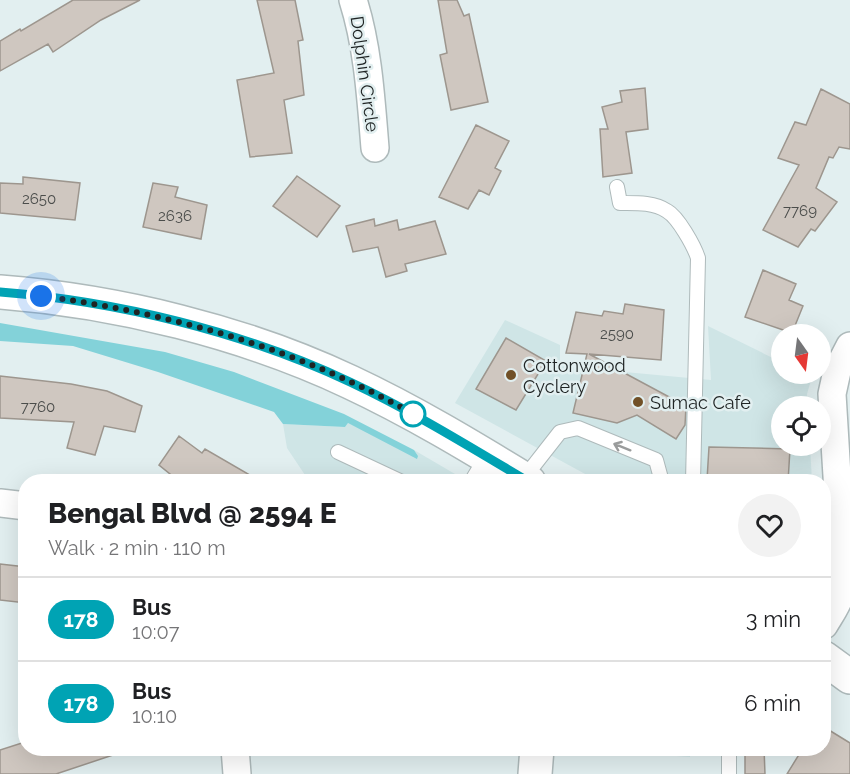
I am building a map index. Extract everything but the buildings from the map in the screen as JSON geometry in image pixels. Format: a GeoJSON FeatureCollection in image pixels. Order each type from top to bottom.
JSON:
{"type":"FeatureCollection","features":[{"type":"Feature","properties":{"kind":"main road"},"geometry":{"type":"LineString","coordinates":[[0,292],[77,301],[133,311],[190,325],[283,355],[371,392],[427,421],[478,469],[500,474]]}},
{"type":"Feature","properties":{"kind":"main road"},"geometry":{"type":"LineString","coordinates":[[831,663],[850,677]]}},
{"type":"Feature","properties":{"kind":"main road"},"geometry":{"type":"LineString","coordinates":[[535,774],[536,756]]}},
{"type":"Feature","properties":{"kind":"street","name":"Dolphin Circle"},"geometry":{"type":"LineString","coordinates":[[353,0],[369,78],[375,148]]}},
{"type":"Feature","properties":{"kind":"street"},"geometry":{"type":"LineString","coordinates":[[831,613],[842,593],[843,574],[832,394],[837,371],[850,346]]}},
{"type":"Feature","properties":{"kind":"street"},"geometry":{"type":"LineString","coordinates":[[0,503],[18,505]]}},
{"type":"Feature","properties":{"kind":"street"},"geometry":{"type":"LineString","coordinates":[[236,756],[237,774]]}},
{"type":"Feature","properties":{"kind":"lane"},"geometry":{"type":"LineString","coordinates":[[617,187],[620,203],[646,204],[668,211],[693,244],[698,258],[693,474]]}},
{"type":"Feature","properties":{"kind":"lane"},"geometry":{"type":"LineString","coordinates":[[530,474],[560,432],[578,428],[656,460],[660,474]]}},
{"type":"Feature","properties":{"kind":"lane"},"geometry":{"type":"LineString","coordinates":[[338,452],[385,474]]}},
{"type":"Feature","properties":{"kind":"lane"},"geometry":{"type":"LineString","coordinates":[[729,756],[729,774]]}},
{"type":"Feature","properties":{"kind":"shaded area"},"geometry":{"type":"Polygon","coordinates":[[[505,320],[560,345],[560,366],[711,380],[708,326],[771,357],[771,384],[810,384],[807,396],[771,396],[771,456],[811,456],[812,474],[585,474],[455,403],[505,320]]]}},
{"type":"Feature","properties":{"kind":"shaded area"},"geometry":{"type":"Polygon","coordinates":[[[0,323],[165,352],[234,372],[344,414],[414,450],[418,456],[417,459],[348,423],[345,427],[283,424],[274,412],[158,372],[73,346],[0,341],[0,323]]]}},
{"type":"Feature","properties":{"kind":"shaded area"},"geometry":{"type":"Polygon","coordinates":[[[348,423],[418,456],[414,450],[455,474],[304,474],[287,448],[283,424],[345,427],[348,423]]]}},
{"type":"Feature","properties":{"kind":"bus line","name":"178"},"geometry":{"type":"LineString","coordinates":[[0,292],[77,301],[133,311],[190,325],[304,362],[350,382],[427,421],[516,474]]}},
{"type":"Feature","properties":{"kind":"place","name":"Cottonwood Cyclery"},"geometry":{"type":"Point","coordinates":[511,375]}},
{"type":"Feature","properties":{"kind":"place","name":"Sumac Cafe"},"geometry":{"type":"Point","coordinates":[638,402]}},
{"type":"Feature","properties":{"kind":"route"},"geometry":{"type":"LineString","coordinates":[[41,296],[133,311],[190,325],[304,362],[413,414]]}}]}
